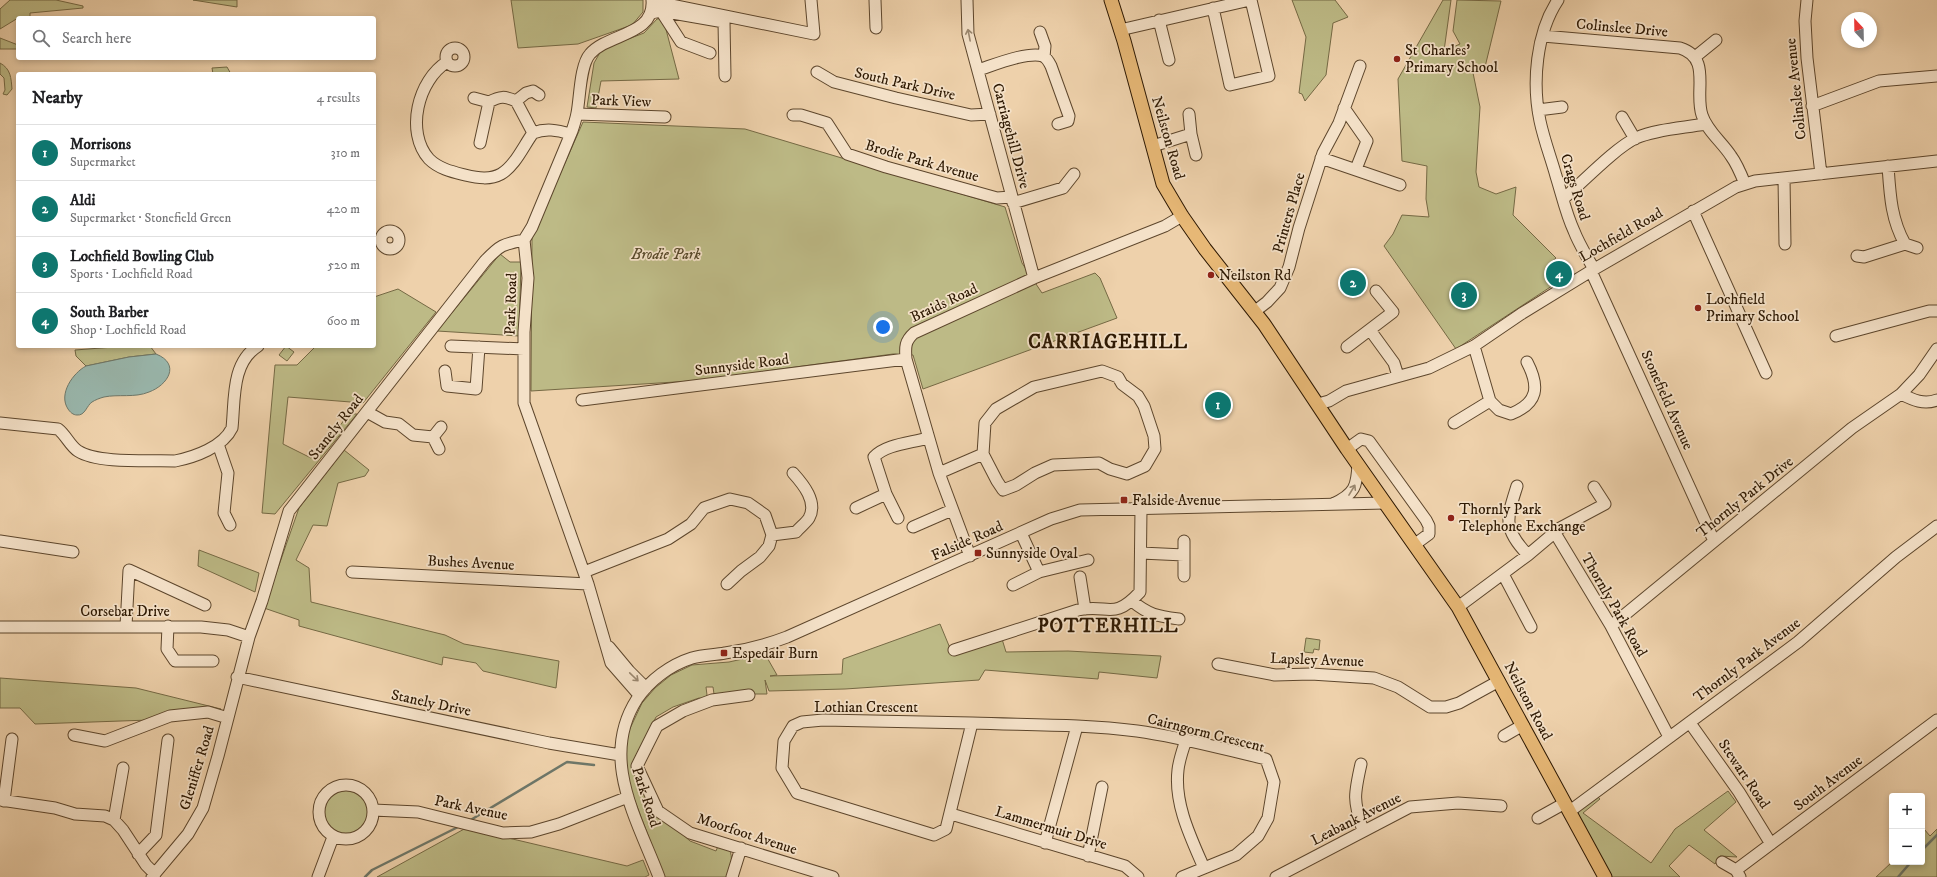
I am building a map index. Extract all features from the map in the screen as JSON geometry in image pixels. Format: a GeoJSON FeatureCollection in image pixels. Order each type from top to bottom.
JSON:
{"type":"FeatureCollection","features":[{"type":"Feature","properties":{"kind":"main road","name":"Neilston Road"},"geometry":{"type":"LineString","coordinates":[[1111,0],[1163,184],[1182,216],[1254,312],[1318,404],[1347,449],[1458,607],[1605,877]]}},
{"type":"Feature","properties":{"kind":"street"},"geometry":{"type":"LineString","coordinates":[[652,0],[814,34],[811,0]]}},
{"type":"Feature","properties":{"kind":"street"},"geometry":{"type":"LineString","coordinates":[[652,0],[656,12],[681,42],[710,53]]}},
{"type":"Feature","properties":{"kind":"street"},"geometry":{"type":"LineString","coordinates":[[875,0],[876,28]]}},
{"type":"Feature","properties":{"kind":"street","name":"Carriagehill Drive"},"geometry":{"type":"LineString","coordinates":[[967,0],[968,34],[1034,278]]}},
{"type":"Feature","properties":{"kind":"street"},"geometry":{"type":"LineString","coordinates":[[1120,30],[1159,20],[1213,8],[1250,0],[1269,76],[1230,85],[1213,8]]}},
{"type":"Feature","properties":{"kind":"street","name":"Crags Road"},"geometry":{"type":"LineString","coordinates":[[1558,0],[1552,9],[1543,36],[1538,73],[1538,110],[1563,199],[1574,232],[1592,270]]}},
{"type":"Feature","properties":{"kind":"street","name":"Colinslee Avenue"},"geometry":{"type":"LineString","coordinates":[[1807,0],[1805,40],[1821,174]]}},
{"type":"Feature","properties":{"kind":"street"},"geometry":{"type":"LineString","coordinates":[[656,12],[724,22],[725,76]]}},
{"type":"Feature","properties":{"kind":"street"},"geometry":{"type":"LineString","coordinates":[[524,240],[532,227],[570,134],[577,114],[584,68],[589,55],[599,45],[637,29],[656,12]]}},
{"type":"Feature","properties":{"kind":"street"},"geometry":{"type":"LineString","coordinates":[[1159,20],[1169,60]]}},
{"type":"Feature","properties":{"kind":"street"},"geometry":{"type":"LineString","coordinates":[[1040,32],[1045,46],[1044,57]]}},
{"type":"Feature","properties":{"kind":"street","name":"Colinslee Drive"},"geometry":{"type":"LineString","coordinates":[[1543,36],[1680,48],[1692,53],[1695,57]]}},
{"type":"Feature","properties":{"kind":"street"},"geometry":{"type":"LineString","coordinates":[[1716,40],[1695,57],[1699,71],[1700,109],[1706,124],[1735,162],[1745,184]]}},
{"type":"Feature","properties":{"kind":"street"},"geometry":{"type":"LineString","coordinates":[[978,70],[1031,55],[1044,57],[1049,61],[1069,116],[1068,121],[1058,124]]}},
{"type":"Feature","properties":{"kind":"street"},"geometry":{"type":"LineString","coordinates":[[447,62],[438,68],[430,78],[418,109],[417,132],[420,144],[430,160],[443,169],[477,178],[496,176],[506,170],[533,133],[541,130],[554,130],[570,134]]}},
{"type":"Feature","properties":{"kind":"street","name":"Printers Place"},"geometry":{"type":"LineString","coordinates":[[1254,312],[1267,302],[1280,288],[1289,267],[1299,228],[1321,158],[1339,123],[1360,66]]}},
{"type":"Feature","properties":{"kind":"street","name":"South Park Drive"},"geometry":{"type":"LineString","coordinates":[[816,72],[834,82],[896,98],[971,115],[990,114]]}},
{"type":"Feature","properties":{"kind":"street"},"geometry":{"type":"LineString","coordinates":[[1812,106],[1879,81],[1937,76]]}},
{"type":"Feature","properties":{"kind":"street"},"geometry":{"type":"LineString","coordinates":[[516,101],[526,93],[533,91],[539,95]]}},
{"type":"Feature","properties":{"kind":"street"},"geometry":{"type":"LineString","coordinates":[[474,98],[489,102],[506,96],[516,101],[533,133]]}},
{"type":"Feature","properties":{"kind":"street"},"geometry":{"type":"LineString","coordinates":[[480,143],[489,102]]}},
{"type":"Feature","properties":{"kind":"street"},"geometry":{"type":"LineString","coordinates":[[1538,110],[1562,107]]}},
{"type":"Feature","properties":{"kind":"street"},"geometry":{"type":"LineString","coordinates":[[1344,108],[1367,140],[1356,169]]}},
{"type":"Feature","properties":{"kind":"street","name":"Park View"},"geometry":{"type":"LineString","coordinates":[[577,114],[665,117]]}},
{"type":"Feature","properties":{"kind":"street"},"geometry":{"type":"LineString","coordinates":[[1190,114],[1191,134],[1196,155]]}},
{"type":"Feature","properties":{"kind":"street","name":"Brodie Park Avenue"},"geometry":{"type":"LineString","coordinates":[[792,115],[827,123],[847,154],[886,168],[997,198],[1012,200],[1063,188],[1074,174]]}},
{"type":"Feature","properties":{"kind":"street"},"geometry":{"type":"LineString","coordinates":[[1622,117],[1634,139]]}},
{"type":"Feature","properties":{"kind":"street"},"geometry":{"type":"LineString","coordinates":[[1563,199],[1614,154],[1634,139],[1647,134],[1706,124]]}},
{"type":"Feature","properties":{"kind":"street"},"geometry":{"type":"LineString","coordinates":[[1153,146],[1191,134]]}},
{"type":"Feature","properties":{"kind":"street","name":"Printers Place"},"geometry":{"type":"LineString","coordinates":[[1321,158],[1400,185]]}},
{"type":"Feature","properties":{"kind":"street","name":"Lochfield Road"},"geometry":{"type":"LineString","coordinates":[[1318,404],[1329,401],[1346,391],[1429,368],[1474,346],[1521,314],[1592,270],[1728,190],[1745,184],[1784,178],[1937,161]]}},
{"type":"Feature","properties":{"kind":"street"},"geometry":{"type":"LineString","coordinates":[[1888,166],[1894,221],[1905,244]]}},
{"type":"Feature","properties":{"kind":"street"},"geometry":{"type":"LineString","coordinates":[[1784,178],[1785,244]]}},
{"type":"Feature","properties":{"kind":"street"},"geometry":{"type":"LineString","coordinates":[[1693,211],[1766,373]]}},
{"type":"Feature","properties":{"kind":"street","name":"Braids Road"},"geometry":{"type":"LineString","coordinates":[[970,556],[952,510],[928,438],[906,359],[904,346],[908,338],[914,333],[1034,278],[1165,226],[1182,216]]}},
{"type":"Feature","properties":{"kind":"street","name":"Park Road"},"geometry":{"type":"LineString","coordinates":[[524,240],[528,278],[524,349],[524,403],[584,572],[611,663],[643,691],[627,718],[622,734],[620,768],[628,797],[659,877]]}},
{"type":"Feature","properties":{"kind":"street","name":"Stanely Road"},"geometry":{"type":"LineString","coordinates":[[237,677],[289,511],[485,261],[498,247],[524,240]]}},
{"type":"Feature","properties":{"kind":"street"},"geometry":{"type":"LineString","coordinates":[[1857,256],[1864,257],[1905,244],[1917,248]]}},
{"type":"Feature","properties":{"kind":"street","name":"Stonefield Avenue"},"geometry":{"type":"LineString","coordinates":[[1592,270],[1714,542]]}},
{"type":"Feature","properties":{"kind":"street"},"geometry":{"type":"LineString","coordinates":[[1347,347],[1393,312],[1376,291]]}},
{"type":"Feature","properties":{"kind":"street"},"geometry":{"type":"LineString","coordinates":[[1836,336],[1929,312],[1937,312]]}},
{"type":"Feature","properties":{"kind":"street"},"geometry":{"type":"LineString","coordinates":[[1370,330],[1394,363],[1398,376]]}},
{"type":"Feature","properties":{"kind":"street"},"geometry":{"type":"LineString","coordinates":[[451,346],[524,349]]}},
{"type":"Feature","properties":{"kind":"street"},"geometry":{"type":"LineString","coordinates":[[1474,346],[1490,401],[1500,410],[1511,414],[1522,410],[1531,402],[1535,392],[1535,381],[1527,362]]}},
{"type":"Feature","properties":{"kind":"street"},"geometry":{"type":"LineString","coordinates":[[445,371],[447,386],[476,389],[479,347]]}},
{"type":"Feature","properties":{"kind":"street"},"geometry":{"type":"LineString","coordinates":[[0,423],[58,429],[64,434],[76,450],[83,454],[110,459],[175,461],[218,444],[226,438],[232,428],[239,368],[245,358],[256,348]]}},
{"type":"Feature","properties":{"kind":"street","name":"Thornly Park Drive"},"geometry":{"type":"LineString","coordinates":[[1611,626],[1852,428],[1901,394],[1919,376],[1937,349]]}},
{"type":"Feature","properties":{"kind":"street","name":"Sunnyside Road"},"geometry":{"type":"LineString","coordinates":[[582,400],[906,359]]}},
{"type":"Feature","properties":{"kind":"street"},"geometry":{"type":"LineString","coordinates":[[1102,371],[1118,377],[1122,384],[1138,396],[1144,406],[1154,436],[1155,449],[1145,466],[1127,474],[1110,469],[1099,463],[1053,466],[1035,473],[1016,485],[1003,490],[983,454],[985,423],[996,409],[1034,387],[1102,371]]}},
{"type":"Feature","properties":{"kind":"street"},"geometry":{"type":"LineString","coordinates":[[1901,394],[1915,401],[1926,402],[1937,400]]}},
{"type":"Feature","properties":{"kind":"street"},"geometry":{"type":"LineString","coordinates":[[1454,423],[1490,401]]}},
{"type":"Feature","properties":{"kind":"street"},"geometry":{"type":"LineString","coordinates":[[367,412],[385,422],[399,424],[412,435],[433,437]]}},
{"type":"Feature","properties":{"kind":"street"},"geometry":{"type":"LineString","coordinates":[[433,437],[441,427]]}},
{"type":"Feature","properties":{"kind":"street"},"geometry":{"type":"LineString","coordinates":[[433,437],[439,449]]}},
{"type":"Feature","properties":{"kind":"street"},"geometry":{"type":"LineString","coordinates":[[898,518],[886,494],[874,456],[878,452],[892,447],[928,438]]}},
{"type":"Feature","properties":{"kind":"street"},"geometry":{"type":"LineString","coordinates":[[1347,449],[1361,439],[1369,441],[1426,520],[1429,526],[1429,534],[1414,545]]}},
{"type":"Feature","properties":{"kind":"street"},"geometry":{"type":"LineString","coordinates":[[218,444],[228,473],[224,514],[230,525]]}},
{"type":"Feature","properties":{"kind":"street"},"geometry":{"type":"LineString","coordinates":[[939,473],[983,454]]}},
{"type":"Feature","properties":{"kind":"street","name":"Falside Road"},"geometry":{"type":"LineString","coordinates":[[1331,505],[1344,499],[1352,491],[1357,480],[1358,464]]}},
{"type":"Feature","properties":{"kind":"street"},"geometry":{"type":"LineString","coordinates":[[772,535],[796,532],[810,517],[811,501],[805,487],[793,473]]}},
{"type":"Feature","properties":{"kind":"street"},"geometry":{"type":"LineString","coordinates":[[1517,486],[1508,516],[1508,523],[1515,538],[1528,555]]}},
{"type":"Feature","properties":{"kind":"street"},"geometry":{"type":"LineString","coordinates":[[1458,607],[1568,523],[1589,514],[1605,504],[1594,487]]}},
{"type":"Feature","properties":{"kind":"street"},"geometry":{"type":"LineString","coordinates":[[856,508],[886,494]]}},
{"type":"Feature","properties":{"kind":"street"},"geometry":{"type":"LineString","coordinates":[[584,572],[668,539],[691,524],[704,508],[730,499],[748,503],[765,515],[772,535],[769,546],[760,557],[741,570],[727,584]]}},
{"type":"Feature","properties":{"kind":"street","name":"Falside Road"},"geometry":{"type":"LineString","coordinates":[[643,691],[660,674],[692,658],[759,647],[787,637],[1051,519],[1080,510],[1385,503]]}},
{"type":"Feature","properties":{"kind":"street"},"geometry":{"type":"LineString","coordinates":[[954,650],[1085,609],[1116,610],[1128,605],[1140,592],[1141,509]]}},
{"type":"Feature","properties":{"kind":"street"},"geometry":{"type":"LineString","coordinates":[[913,527],[952,510]]}},
{"type":"Feature","properties":{"kind":"street","name":"Thornly Park Avenue"},"geometry":{"type":"LineString","coordinates":[[1538,818],[1568,807],[1690,723],[1798,642],[1896,557],[1937,526]]}},
{"type":"Feature","properties":{"kind":"street"},"geometry":{"type":"LineString","coordinates":[[1021,533],[1039,572]]}},
{"type":"Feature","properties":{"kind":"street","name":"Thornly Park Road"},"geometry":{"type":"LineString","coordinates":[[1554,533],[1611,626],[1669,737]]}},
{"type":"Feature","properties":{"kind":"street"},"geometry":{"type":"LineString","coordinates":[[0,541],[73,552]]}},
{"type":"Feature","properties":{"kind":"street"},"geometry":{"type":"LineString","coordinates":[[1184,541],[1184,576]]}},
{"type":"Feature","properties":{"kind":"street"},"geometry":{"type":"LineString","coordinates":[[1141,553],[1184,555]]}},
{"type":"Feature","properties":{"kind":"street"},"geometry":{"type":"LineString","coordinates":[[1013,585],[1039,572],[1088,560]]}},
{"type":"Feature","properties":{"kind":"street"},"geometry":{"type":"LineString","coordinates":[[126,626],[129,570],[205,605]]}},
{"type":"Feature","properties":{"kind":"street","name":"Bushes Avenue"},"geometry":{"type":"LineString","coordinates":[[352,572],[588,584]]}},
{"type":"Feature","properties":{"kind":"street"},"geometry":{"type":"LineString","coordinates":[[1503,574],[1531,627]]}},
{"type":"Feature","properties":{"kind":"street"},"geometry":{"type":"LineString","coordinates":[[1080,577],[1085,609]]}},
{"type":"Feature","properties":{"kind":"street"},"geometry":{"type":"LineString","coordinates":[[1132,600],[1146,612],[1156,616],[1179,619]]}},
{"type":"Feature","properties":{"kind":"street"},"geometry":{"type":"LineString","coordinates":[[168,626],[167,649],[175,661],[213,661]]}},
{"type":"Feature","properties":{"kind":"street","name":"Corsebar Drive"},"geometry":{"type":"LineString","coordinates":[[0,627],[201,627],[228,630],[249,636]]}},
{"type":"Feature","properties":{"kind":"street","name":"Lapsley Avenue"},"geometry":{"type":"LineString","coordinates":[[1218,664],[1275,675],[1311,674],[1374,678],[1398,687],[1430,707],[1446,707],[1460,703],[1499,681]]}},
{"type":"Feature","properties":{"kind":"street","name":"Gleniffer Road"},"geometry":{"type":"LineString","coordinates":[[154,875],[188,834],[203,808],[228,718],[237,677]]}},
{"type":"Feature","properties":{"kind":"street","name":"Stanely Drive"},"geometry":{"type":"LineString","coordinates":[[237,677],[549,743],[620,755]]}},
{"type":"Feature","properties":{"kind":"street","name":"Moorfoot Avenue"},"geometry":{"type":"LineString","coordinates":[[749,696],[712,700],[683,711],[657,726],[637,766],[658,811],[690,833],[741,848],[807,874],[833,877]]}},
{"type":"Feature","properties":{"kind":"street"},"geometry":{"type":"LineString","coordinates":[[74,735],[105,741],[170,716],[208,712],[228,718]]}},
{"type":"Feature","properties":{"kind":"street","name":"Lothian Crescent"},"geometry":{"type":"LineString","coordinates":[[823,720],[972,723],[951,814],[946,829],[934,835],[797,793],[782,768],[784,741],[793,726],[802,722],[823,720]]}},
{"type":"Feature","properties":{"kind":"street","name":"South Avenue"},"geometry":{"type":"LineString","coordinates":[[1722,862],[1738,874],[1771,844],[1937,720]]}},
{"type":"Feature","properties":{"kind":"street","name":"Cairngorm Crescent"},"geometry":{"type":"LineString","coordinates":[[972,723],[1077,726],[1137,731],[1186,740],[1266,759],[1274,782],[1268,818],[1258,836],[1236,855],[1182,877]]}},
{"type":"Feature","properties":{"kind":"street","name":"Stewart Road"},"geometry":{"type":"LineString","coordinates":[[1690,723],[1740,792],[1771,844]]}},
{"type":"Feature","properties":{"kind":"street"},"geometry":{"type":"LineString","coordinates":[[1504,736],[1523,725]]}},
{"type":"Feature","properties":{"kind":"street"},"geometry":{"type":"LineString","coordinates":[[1045,843],[1077,726]]}},
{"type":"Feature","properties":{"kind":"street"},"geometry":{"type":"LineString","coordinates":[[12,739],[2,800],[56,808],[75,814],[105,816],[114,820],[123,830],[138,854],[154,875]]}},
{"type":"Feature","properties":{"kind":"street"},"geometry":{"type":"LineString","coordinates":[[138,854],[156,835],[168,740]]}},
{"type":"Feature","properties":{"kind":"street"},"geometry":{"type":"LineString","coordinates":[[1186,740],[1178,770],[1178,797],[1191,838],[1204,868]]}},
{"type":"Feature","properties":{"kind":"street"},"geometry":{"type":"LineString","coordinates":[[1361,764],[1354,793],[1356,810],[1363,831]]}},
{"type":"Feature","properties":{"kind":"street"},"geometry":{"type":"LineString","coordinates":[[114,820],[123,768]]}},
{"type":"Feature","properties":{"kind":"street"},"geometry":{"type":"LineString","coordinates":[[350,785],[358,788],[366,794],[371,801],[373,810],[372,819],[363,833],[348,839],[332,837],[324,829],[320,821],[320,803],[325,795],[332,789],[340,786],[350,785]]}},
{"type":"Feature","properties":{"kind":"street"},"geometry":{"type":"LineString","coordinates":[[1088,856],[1102,787]]}},
{"type":"Feature","properties":{"kind":"street","name":"Park Avenue"},"geometry":{"type":"LineString","coordinates":[[373,810],[418,812],[503,833],[532,832],[559,824],[628,797]]}},
{"type":"Feature","properties":{"kind":"street","name":"Leabank Avenue"},"geometry":{"type":"LineString","coordinates":[[1276,877],[1410,807],[1458,803],[1501,806]]}},
{"type":"Feature","properties":{"kind":"street","name":"Lammermuir Drive"},"geometry":{"type":"LineString","coordinates":[[951,814],[1125,866],[1138,877]]}},
{"type":"Feature","properties":{"kind":"street"},"geometry":{"type":"LineString","coordinates":[[318,877],[332,837]]}},
{"type":"Feature","properties":{"kind":"street"},"geometry":{"type":"LineString","coordinates":[[732,877],[741,848]]}},
{"type":"Feature","properties":{"kind":"green space"},"geometry":{"type":"Polygon","coordinates":[[[10,0],[56,0],[83,6],[83,8],[30,13],[30,16],[16,16],[16,19],[0,29],[0,9],[10,0]]]}},
{"type":"Feature","properties":{"kind":"green space"},"geometry":{"type":"Polygon","coordinates":[[[193,0],[237,0],[237,7],[193,0]]]}},
{"type":"Feature","properties":{"kind":"green space"},"geometry":{"type":"Polygon","coordinates":[[[511,0],[643,0],[643,12],[632,25],[578,44],[518,48],[511,0]]]}},
{"type":"Feature","properties":{"kind":"green space"},"geometry":{"type":"Polygon","coordinates":[[[1292,0],[1335,0],[1348,17],[1333,23],[1326,75],[1305,101],[1302,94],[1299,93],[1306,37],[1292,0]]]}},
{"type":"Feature","properties":{"kind":"green space"},"geometry":{"type":"Polygon","coordinates":[[[1443,0],[1451,0],[1444,51],[1460,44],[1453,31],[1457,0],[1501,1],[1485,67],[1472,68],[1480,107],[1476,172],[1479,187],[1496,194],[1516,187],[1513,215],[1556,258],[1549,264],[1558,282],[1456,349],[1384,246],[1393,234],[1402,215],[1429,217],[1426,199],[1427,166],[1402,161],[1398,79],[1443,0]]]}},
{"type":"Feature","properties":{"kind":"green space"},"geometry":{"type":"Polygon","coordinates":[[[663,18],[679,79],[601,81],[596,108],[587,107],[594,63],[602,49],[644,33],[657,19],[663,18]]]}},
{"type":"Feature","properties":{"kind":"green space"},"geometry":{"type":"Polygon","coordinates":[[[0,38],[16,44],[16,49],[0,49],[0,38]]]}},
{"type":"Feature","properties":{"kind":"green space"},"geometry":{"type":"Polygon","coordinates":[[[0,63],[4,65],[11,78],[12,89],[7,95],[3,94],[5,90],[4,78],[0,74],[0,63]]]}},
{"type":"Feature","properties":{"kind":"green space"},"geometry":{"type":"Polygon","coordinates":[[[227,67],[230,72],[213,72],[212,68],[227,67]]]}},
{"type":"Feature","properties":{"kind":"green space","name":"Brodie Park"},"geometry":{"type":"Polygon","coordinates":[[[583,122],[745,129],[1005,207],[1022,263],[1042,293],[1095,273],[1100,278],[1117,318],[923,389],[913,355],[893,354],[773,370],[723,379],[531,391],[532,238],[583,122]]]}},
{"type":"Feature","properties":{"kind":"green space"},"geometry":{"type":"Polygon","coordinates":[[[500,254],[510,262],[521,262],[519,336],[437,331],[500,254]]]}},
{"type":"Feature","properties":{"kind":"green space"},"geometry":{"type":"Polygon","coordinates":[[[398,289],[436,312],[363,403],[288,397],[283,444],[311,458],[342,423],[347,414],[357,414],[275,514],[262,513],[275,365],[297,365],[314,348],[376,348],[376,296],[398,289]]]}},
{"type":"Feature","properties":{"kind":"green space"},"geometry":{"type":"Polygon","coordinates":[[[101,348],[152,348],[156,354],[129,357],[86,366],[76,356],[75,350],[101,348]]]}},
{"type":"Feature","properties":{"kind":"green space"},"geometry":{"type":"Polygon","coordinates":[[[284,348],[289,348],[294,352],[287,361],[279,355],[284,348]]]}},
{"type":"Feature","properties":{"kind":"green space"},"geometry":{"type":"Polygon","coordinates":[[[344,450],[369,470],[365,476],[338,483],[327,526],[313,525],[296,560],[309,568],[311,602],[445,635],[464,644],[559,661],[556,688],[483,671],[476,663],[443,657],[442,665],[299,626],[299,620],[264,608],[299,508],[344,450]]]}},
{"type":"Feature","properties":{"kind":"green space"},"geometry":{"type":"Polygon","coordinates":[[[199,550],[259,573],[255,592],[198,566],[199,550]]]}},
{"type":"Feature","properties":{"kind":"green space"},"geometry":{"type":"Polygon","coordinates":[[[940,624],[952,653],[1002,639],[1006,652],[1068,651],[1161,656],[1157,678],[1099,672],[1098,679],[985,670],[979,680],[845,689],[769,691],[765,680],[767,694],[714,694],[713,687],[706,687],[707,695],[704,699],[699,698],[673,707],[656,717],[634,762],[649,804],[690,841],[716,851],[718,846],[729,849],[731,856],[730,866],[727,877],[664,877],[625,775],[626,737],[642,703],[655,688],[671,675],[692,665],[729,662],[765,654],[777,675],[770,676],[842,674],[843,659],[940,624]]]}},
{"type":"Feature","properties":{"kind":"green space"},"geometry":{"type":"Polygon","coordinates":[[[1306,638],[1320,640],[1319,650],[1314,649],[1313,653],[1304,652],[1306,638]]]}},
{"type":"Feature","properties":{"kind":"green space"},"geometry":{"type":"Polygon","coordinates":[[[0,678],[136,688],[221,709],[207,718],[35,724],[20,708],[0,708],[0,678]]]}},
{"type":"Feature","properties":{"kind":"green space"},"geometry":{"type":"Polygon","coordinates":[[[341,790],[351,790],[359,794],[365,800],[369,808],[369,818],[365,826],[359,832],[351,836],[341,836],[333,832],[327,826],[323,818],[323,808],[327,800],[333,794],[341,790]]]}},
{"type":"Feature","properties":{"kind":"green space"},"geometry":{"type":"Polygon","coordinates":[[[1728,791],[1736,802],[1704,830],[1737,857],[1720,856],[1715,864],[1689,845],[1669,866],[1680,877],[1608,877],[1575,811],[1597,796],[1600,799],[1583,813],[1651,863],[1675,829],[1728,791]]]}},
{"type":"Feature","properties":{"kind":"green space"},"geometry":{"type":"Polygon","coordinates":[[[466,828],[627,866],[643,860],[649,875],[645,877],[377,877],[466,828]]]}},
{"type":"Feature","properties":{"kind":"green space"},"geometry":{"type":"Polygon","coordinates":[[[1937,829],[1937,877],[1876,877],[1889,865],[1925,865],[1925,830],[1930,836],[1937,829]]]}},
{"type":"Feature","properties":{"kind":"water"},"geometry":{"type":"Polygon","coordinates":[[[156,354],[164,358],[170,369],[166,380],[156,389],[138,395],[109,396],[101,398],[92,402],[80,415],[73,414],[68,409],[65,403],[65,397],[68,384],[81,369],[86,366],[129,357],[156,354]]]}},
{"type":"Feature","properties":{"kind":"waterway"},"geometry":{"type":"LineString","coordinates":[[469,821],[567,762],[594,765]]}},
{"type":"Feature","properties":{"kind":"waterway"},"geometry":{"type":"LineString","coordinates":[[365,877],[372,870],[460,826]]}},
{"type":"Feature","properties":{"kind":"waterway"},"geometry":{"type":"LineString","coordinates":[[1925,847],[1937,835]]}},
{"type":"Feature","properties":{"kind":"waterway"},"geometry":{"type":"LineString","coordinates":[[1898,877],[1908,865]]}},
{"type":"Feature","properties":{"kind":"place","name":"St Charles' Primary School"},"geometry":{"type":"Point","coordinates":[1397,59]}},
{"type":"Feature","properties":{"kind":"place","name":"South Barber"},"geometry":{"type":"Point","coordinates":[1559,274]}},
{"type":"Feature","properties":{"kind":"place","name":"Neilston Rd"},"geometry":{"type":"Point","coordinates":[1211,275]}},
{"type":"Feature","properties":{"kind":"place","name":"Aldi"},"geometry":{"type":"Point","coordinates":[1353,283]}},
{"type":"Feature","properties":{"kind":"place","name":"Lochfield Bowling Club"},"geometry":{"type":"Point","coordinates":[1464,295]}},
{"type":"Feature","properties":{"kind":"place","name":"Lochfield Primary School"},"geometry":{"type":"Point","coordinates":[1698,308]}},
{"type":"Feature","properties":{"kind":"place","name":"Morrisons"},"geometry":{"type":"Point","coordinates":[1218,405]}},
{"type":"Feature","properties":{"kind":"place","name":"Falside Avenue"},"geometry":{"type":"Point","coordinates":[1124,500]}},
{"type":"Feature","properties":{"kind":"place","name":"Thornly Park Telephone Exchange"},"geometry":{"type":"Point","coordinates":[1451,518]}},
{"type":"Feature","properties":{"kind":"place","name":"Sunnyside Oval"},"geometry":{"type":"Point","coordinates":[978,553]}},
{"type":"Feature","properties":{"kind":"place","name":"Espedair Burn"},"geometry":{"type":"Point","coordinates":[724,653]}},
{"type":"Feature","properties":{"kind":"district","name":"CARRIAGEHILL"},"geometry":{"type":"Point","coordinates":[1108,342]}},
{"type":"Feature","properties":{"kind":"district","name":"POTTERHILL"},"geometry":{"type":"Point","coordinates":[1108,626]}}]}
